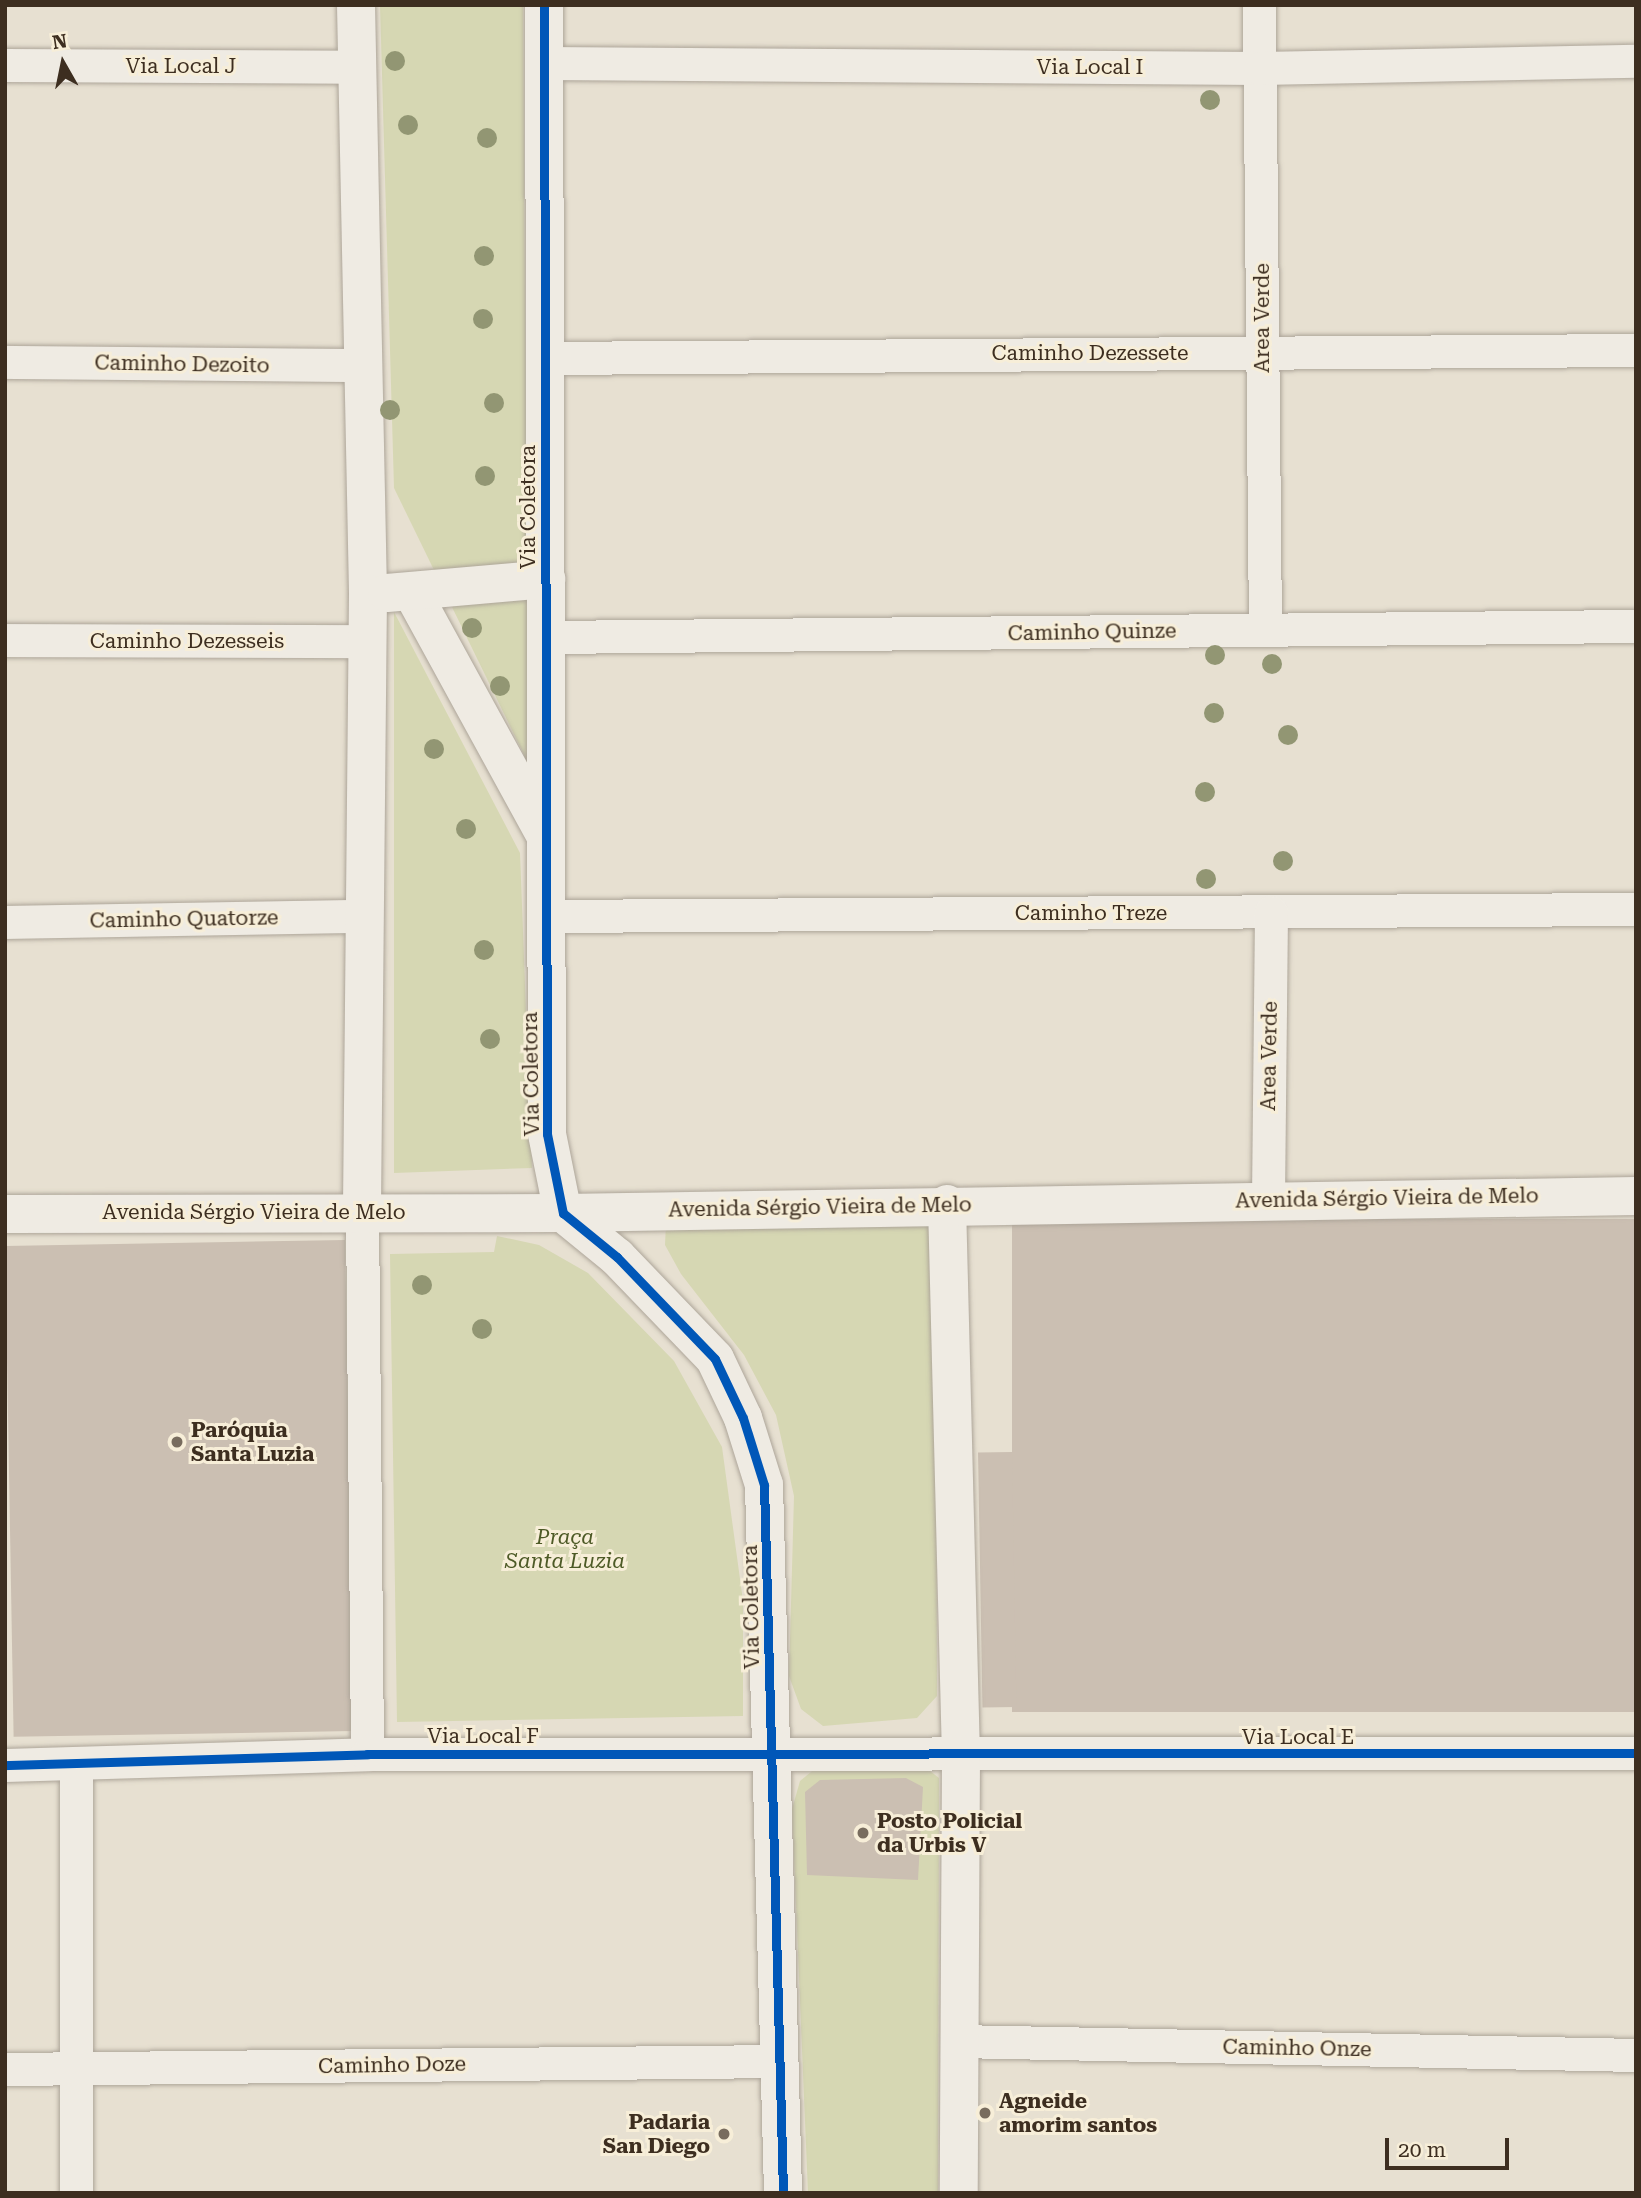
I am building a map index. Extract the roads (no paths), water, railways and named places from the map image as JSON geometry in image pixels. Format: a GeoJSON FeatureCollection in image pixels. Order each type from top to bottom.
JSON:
{"type":"FeatureCollection","features":[{"type":"Feature","properties":{"kind":"street"},"geometry":{"type":"LineString","coordinates":[[356,5],[359,365],[368,594],[362,1210],[367,1754]]}},
{"type":"Feature","properties":{"kind":"street","name":"Via Coletora"},"geometry":{"type":"LineString","coordinates":[[544,5],[547,1134],[563,1213],[617,1256],[715,1359],[743,1418],[764,1485],[783,2193]]}},
{"type":"Feature","properties":{"kind":"street","name":"Area Verde"},"geometry":{"type":"LineString","coordinates":[[1259,5],[1265,630]]}},
{"type":"Feature","properties":{"kind":"street","name":"Via Local I"},"geometry":{"type":"LineString","coordinates":[[545,63],[1260,68],[1636,61]]}},
{"type":"Feature","properties":{"kind":"street","name":"Via Local J"},"geometry":{"type":"LineString","coordinates":[[5,65],[356,66]]}},
{"type":"Feature","properties":{"kind":"street","name":"Caminho Dezessete"},"geometry":{"type":"LineString","coordinates":[[545,358],[1636,350]]}},
{"type":"Feature","properties":{"kind":"street","name":"Caminho Dezoito"},"geometry":{"type":"LineString","coordinates":[[5,362],[359,365]]}},
{"type":"Feature","properties":{"kind":"street"},"geometry":{"type":"LineString","coordinates":[[368,594],[546,579]]}},
{"type":"Feature","properties":{"kind":"street"},"geometry":{"type":"LineString","coordinates":[[412,592],[547,840]]}},
{"type":"Feature","properties":{"kind":"street","name":"Caminho Quinze"},"geometry":{"type":"LineString","coordinates":[[547,637],[1636,626]]}},
{"type":"Feature","properties":{"kind":"street","name":"Caminho Dezesseis"},"geometry":{"type":"LineString","coordinates":[[5,640],[368,642]]}},
{"type":"Feature","properties":{"kind":"street","name":"Caminho Treze"},"geometry":{"type":"LineString","coordinates":[[547,916],[1636,909]]}},
{"type":"Feature","properties":{"kind":"street","name":"Area Verde"},"geometry":{"type":"LineString","coordinates":[[1268,1199],[1271,912]]}},
{"type":"Feature","properties":{"kind":"street","name":"Caminho Quatorze"},"geometry":{"type":"LineString","coordinates":[[5,922],[363,916]]}},
{"type":"Feature","properties":{"kind":"street","name":"Avenida Sérgio Vieira de Melo"},"geometry":{"type":"LineString","coordinates":[[5,1214],[362,1210],[563,1213],[947,1204],[1636,1196]]}},
{"type":"Feature","properties":{"kind":"street"},"geometry":{"type":"LineString","coordinates":[[947,1204],[961,1756],[957,2040],[959,2193]]}},
{"type":"Feature","properties":{"kind":"street","name":"Via Local F"},"geometry":{"type":"LineString","coordinates":[[5,1765],[367,1754],[773,1753],[961,1756]]}},
{"type":"Feature","properties":{"kind":"street","name":"Via Local E"},"geometry":{"type":"LineString","coordinates":[[961,1756],[1636,1754]]}},
{"type":"Feature","properties":{"kind":"street"},"geometry":{"type":"LineString","coordinates":[[76,1764],[76,2193]]}},
{"type":"Feature","properties":{"kind":"street","name":"Caminho Onze"},"geometry":{"type":"LineString","coordinates":[[957,2040],[1636,2055]]}},
{"type":"Feature","properties":{"kind":"street","name":"Caminho Doze"},"geometry":{"type":"LineString","coordinates":[[5,2069],[779,2061]]}},
{"type":"Feature","properties":{"kind":"place","name":"Paróquia Santa Luzia"},"geometry":{"type":"Point","coordinates":[177,1442]}},
{"type":"Feature","properties":{"kind":"place","name":"Posto Policial da Urbis V"},"geometry":{"type":"Point","coordinates":[863,1833]}},
{"type":"Feature","properties":{"kind":"place","name":"Agneide amorim santos"},"geometry":{"type":"Point","coordinates":[985,2113]}},
{"type":"Feature","properties":{"kind":"place","name":"Padaria San Diego"},"geometry":{"type":"Point","coordinates":[724,2134]}},
{"type":"Feature","properties":{"kind":"park label","name":"Praça Santa Luzia"},"geometry":{"type":"Point","coordinates":[565,1549]}}]}
